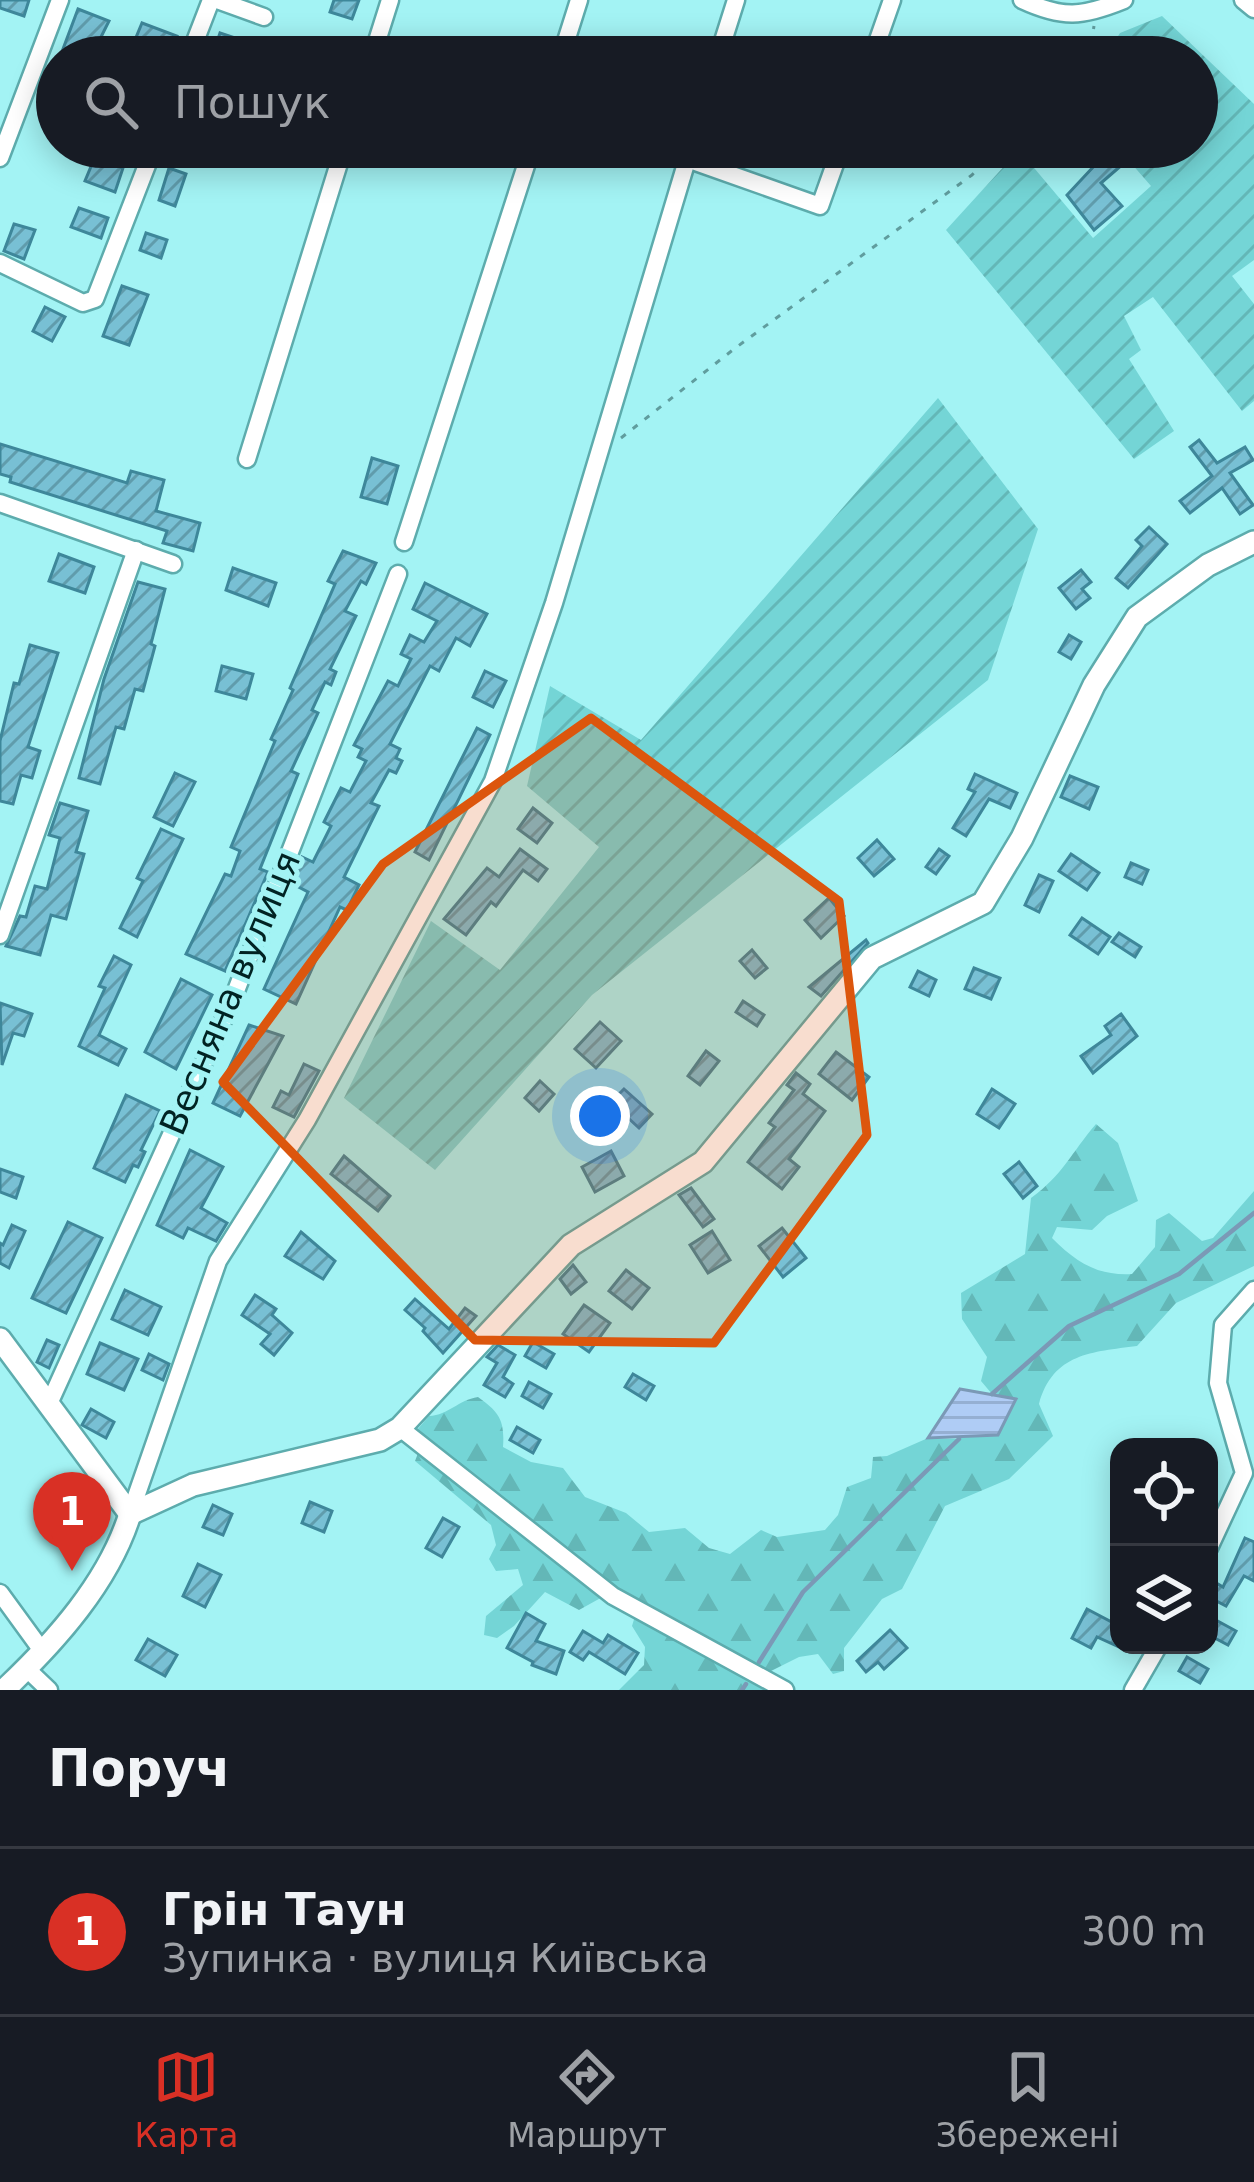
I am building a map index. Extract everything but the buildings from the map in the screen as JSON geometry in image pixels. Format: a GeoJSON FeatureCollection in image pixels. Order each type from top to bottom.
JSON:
{"type":"FeatureCollection","features":[{"type":"Feature","properties":{"kind":"street"},"geometry":{"type":"LineString","coordinates":[[46,36],[59,0]]}},
{"type":"Feature","properties":{"kind":"street"},"geometry":{"type":"LineString","coordinates":[[198,36],[214,0],[264,17]]}},
{"type":"Feature","properties":{"kind":"street"},"geometry":{"type":"LineString","coordinates":[[380,36],[390,0]]}},
{"type":"Feature","properties":{"kind":"street"},"geometry":{"type":"LineString","coordinates":[[568,36],[579,0]]}},
{"type":"Feature","properties":{"kind":"street"},"geometry":{"type":"LineString","coordinates":[[725,36],[736,0]]}},
{"type":"Feature","properties":{"kind":"street"},"geometry":{"type":"LineString","coordinates":[[879,36],[892,0]]}},
{"type":"Feature","properties":{"kind":"street"},"geometry":{"type":"LineString","coordinates":[[1022,0],[1055,15],[1095,12],[1124,0]]}},
{"type":"Feature","properties":{"kind":"street"},"geometry":{"type":"LineString","coordinates":[[1243,0],[1254,9]]}},
{"type":"Feature","properties":{"kind":"street"},"geometry":{"type":"LineString","coordinates":[[0,158],[36,62]]}},
{"type":"Feature","properties":{"kind":"street"},"geometry":{"type":"LineString","coordinates":[[0,263],[83,303],[95,299],[146,168]]}},
{"type":"Feature","properties":{"kind":"street"},"geometry":{"type":"LineString","coordinates":[[247,459],[337,168]]}},
{"type":"Feature","properties":{"kind":"street"},"geometry":{"type":"LineString","coordinates":[[404,542],[525,168]]}},
{"type":"Feature","properties":{"kind":"street"},"geometry":{"type":"LineString","coordinates":[[4,1690],[43,1652],[121,1542],[218,1261],[307,1120],[493,782],[599,455],[685,168]]}},
{"type":"Feature","properties":{"kind":"street"},"geometry":{"type":"LineString","coordinates":[[726,168],[820,206],[834,168]]}},
{"type":"Feature","properties":{"kind":"street"},"geometry":{"type":"LineString","coordinates":[[0,503],[173,564]]}},
{"type":"Feature","properties":{"kind":"street"},"geometry":{"type":"LineString","coordinates":[[130,1514],[193,1485],[380,1440],[400,1428],[571,1245],[704,1162],[872,958],[983,903],[1022,838],[1094,685],[1137,617],[1208,565],[1254,542]]}},
{"type":"Feature","properties":{"kind":"street"},"geometry":{"type":"LineString","coordinates":[[0,935],[136,550]]}},
{"type":"Feature","properties":{"kind":"street","name":"Весняна вулиця"},"geometry":{"type":"LineString","coordinates":[[48,1406],[234,996],[398,574]]}},
{"type":"Feature","properties":{"kind":"street"},"geometry":{"type":"LineString","coordinates":[[1210,1546],[1244,1473],[1218,1383],[1223,1325],[1254,1290]]}},
{"type":"Feature","properties":{"kind":"street"},"geometry":{"type":"LineString","coordinates":[[0,1339],[130,1514]]}},
{"type":"Feature","properties":{"kind":"street"},"geometry":{"type":"LineString","coordinates":[[400,1428],[613,1596],[784,1690]]}},
{"type":"Feature","properties":{"kind":"street"},"geometry":{"type":"LineString","coordinates":[[0,1593],[43,1652]]}},
{"type":"Feature","properties":{"kind":"street"},"geometry":{"type":"LineString","coordinates":[[1133,1690],[1154,1654]]}},
{"type":"Feature","properties":{"kind":"street"},"geometry":{"type":"LineString","coordinates":[[27,1669],[49,1690]]}},
{"type":"Feature","properties":{"kind":"path"},"geometry":{"type":"LineString","coordinates":[[1092,36],[1095,12]]}},
{"type":"Feature","properties":{"kind":"path"},"geometry":{"type":"LineString","coordinates":[[599,455],[979,168]]}},
{"type":"Feature","properties":{"kind":"highlighted area"},"geometry":{"type":"Polygon","coordinates":[[[591,718],[839,901],[867,1135],[714,1343],[475,1340],[223,1082],[383,864],[591,718]]]}},
{"type":"Feature","properties":{"kind":"green space"},"geometry":{"type":"Polygon","coordinates":[[[1162,16],[1183,36],[1118,36],[1162,16]]]}},
{"type":"Feature","properties":{"kind":"green space"},"geometry":{"type":"Polygon","coordinates":[[[1218,70],[1254,104],[1254,260],[1232,276],[1254,304],[1254,401],[1242,411],[1153,297],[1124,316],[1141,350],[1129,359],[1174,431],[1134,459],[946,230],[1003,168],[1034,168],[1093,238],[1151,186],[1135,168],[1218,168],[1218,70]]]}},
{"type":"Feature","properties":{"kind":"green space"},"geometry":{"type":"Polygon","coordinates":[[[938,398],[1038,529],[988,680],[592,995],[435,1170],[344,1098],[431,921],[500,970],[599,847],[527,786],[550,686],[641,740],[938,398]]]}},
{"type":"Feature","properties":{"kind":"green space"},"geometry":{"type":"Polygon","coordinates":[[[1096,1124],[1118,1143],[1138,1201],[1107,1216],[1092,1230],[1057,1227],[1052,1238],[1061,1247],[1098,1270],[1132,1274],[1155,1247],[1156,1220],[1169,1213],[1202,1241],[1213,1238],[1254,1191],[1254,1266],[1176,1303],[1137,1346],[1076,1358],[1054,1374],[1039,1404],[1053,1436],[1009,1479],[945,1506],[902,1589],[882,1599],[844,1648],[844,1671],[833,1674],[818,1654],[799,1657],[771,1671],[765,1690],[619,1690],[644,1665],[645,1647],[632,1626],[635,1616],[615,1590],[579,1610],[545,1592],[497,1638],[484,1635],[486,1616],[523,1585],[518,1569],[496,1571],[489,1559],[496,1545],[491,1525],[415,1461],[420,1448],[417,1430],[429,1416],[478,1397],[499,1418],[503,1447],[531,1462],[563,1468],[585,1497],[626,1513],[649,1532],[685,1528],[709,1548],[730,1554],[761,1530],[777,1537],[825,1530],[838,1515],[847,1487],[871,1478],[873,1457],[887,1456],[928,1438],[959,1439],[1016,1399],[992,1394],[981,1381],[987,1357],[962,1319],[961,1293],[1025,1254],[1031,1198],[1059,1172],[1096,1124]]]}},
{"type":"Feature","properties":{"kind":"shaded area"},"geometry":{"type":"Polygon","coordinates":[[[960,1389],[1016,1399],[998,1435],[928,1438],[960,1389]]]}},
{"type":"Feature","properties":{"kind":"waterway"},"geometry":{"type":"LineString","coordinates":[[992,1394],[1069,1326],[1179,1274],[1254,1213]]}},
{"type":"Feature","properties":{"kind":"waterway"},"geometry":{"type":"LineString","coordinates":[[759,1662],[803,1592],[959,1439]]}},
{"type":"Feature","properties":{"kind":"waterway"},"geometry":{"type":"LineString","coordinates":[[742,1690],[746,1684]]}},
{"type":"Feature","properties":{"kind":"place","name":"Грін Таун"},"geometry":{"type":"Point","coordinates":[72,1571]}}]}
